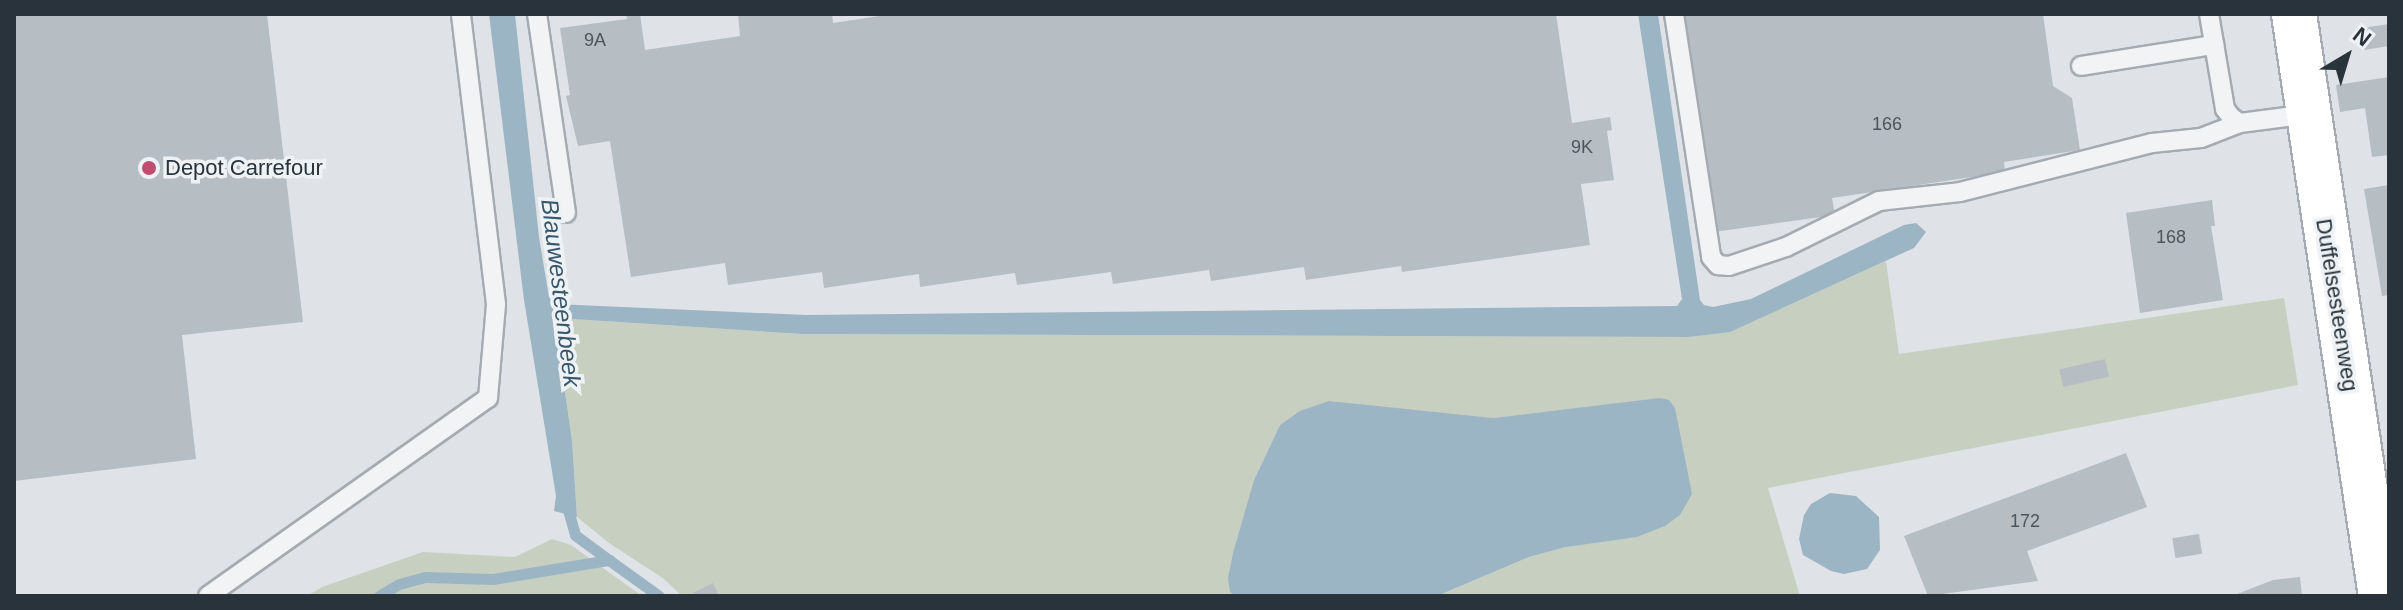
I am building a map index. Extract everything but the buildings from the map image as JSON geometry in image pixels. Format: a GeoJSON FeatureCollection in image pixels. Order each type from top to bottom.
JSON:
{"type":"FeatureCollection","features":[{"type":"Feature","properties":{"kind":"street","name":"Duffelsesteenweg"},"geometry":{"type":"LineString","coordinates":[[2294,14],[2381,596]]}},
{"type":"Feature","properties":{"kind":"lane"},"geometry":{"type":"LineString","coordinates":[[197,596],[209,596],[488,398],[496,304],[461,14]]}},
{"type":"Feature","properties":{"kind":"lane"},"geometry":{"type":"LineString","coordinates":[[537,14],[566,213]]}},
{"type":"Feature","properties":{"kind":"lane"},"geometry":{"type":"LineString","coordinates":[[1674,14],[1711,257],[1718,265],[1729,266],[1786,247],[1879,201],[1960,192],[2152,143],[2201,138],[2240,123],[2309,114]]}},
{"type":"Feature","properties":{"kind":"lane"},"geometry":{"type":"LineString","coordinates":[[2209,14],[2225,109],[2240,123]]}},
{"type":"Feature","properties":{"kind":"lane"},"geometry":{"type":"LineString","coordinates":[[2081,66],[2214,45]]}},
{"type":"Feature","properties":{"kind":"green space"},"geometry":{"type":"Polygon","coordinates":[[[1886,261],[1899,354],[2284,298],[2298,385],[1768,488],[1800,596],[1437,596],[1529,557],[1566,547],[1542,412],[1493,418],[1452,416],[1330,401],[1280,425],[1254,480],[1230,592],[1235,596],[682,596],[664,579],[609,543],[577,517],[572,440],[555,324],[557,318],[802,334],[1689,337],[1730,331],[1886,261]]]}},
{"type":"Feature","properties":{"kind":"green space"},"geometry":{"type":"Polygon","coordinates":[[[552,539],[571,545],[642,596],[307,596],[322,587],[423,552],[515,557],[552,539]]]}},
{"type":"Feature","properties":{"kind":"water"},"geometry":{"type":"Polygon","coordinates":[[[489,14],[515,14],[539,237],[549,297],[555,304],[806,315],[1677,306],[1682,299],[1638,14],[1658,14],[1700,300],[1704,305],[1713,307],[1751,299],[1904,225],[1916,223],[1926,232],[1914,248],[1730,332],[1689,337],[802,334],[557,318],[555,324],[572,440],[577,517],[554,511],[556,496],[524,300],[489,14]]]}},
{"type":"Feature","properties":{"kind":"water"},"geometry":{"type":"Polygon","coordinates":[[[1660,398],[1669,400],[1675,408],[1692,494],[1680,515],[1665,526],[1637,537],[1566,547],[1529,557],[1437,596],[1235,596],[1230,592],[1228,578],[1233,553],[1254,480],[1280,425],[1300,411],[1329,401],[1493,418],[1660,398]]]}},
{"type":"Feature","properties":{"kind":"water"},"geometry":{"type":"Polygon","coordinates":[[[1830,493],[1856,496],[1879,517],[1880,550],[1867,569],[1844,574],[1831,571],[1803,555],[1799,539],[1804,515],[1811,504],[1830,493]]]}},
{"type":"Feature","properties":{"kind":"waterway","name":"Blauwesteenbeek"},"geometry":{"type":"LineString","coordinates":[[566,503],[575,535],[609,560]]}},
{"type":"Feature","properties":{"kind":"waterway"},"geometry":{"type":"LineString","coordinates":[[379,596],[399,584],[425,577],[493,579],[609,560],[659,596]]}},
{"type":"Feature","properties":{"kind":"place","name":"Depot Carrefour"},"geometry":{"type":"Point","coordinates":[149,168]}}]}
